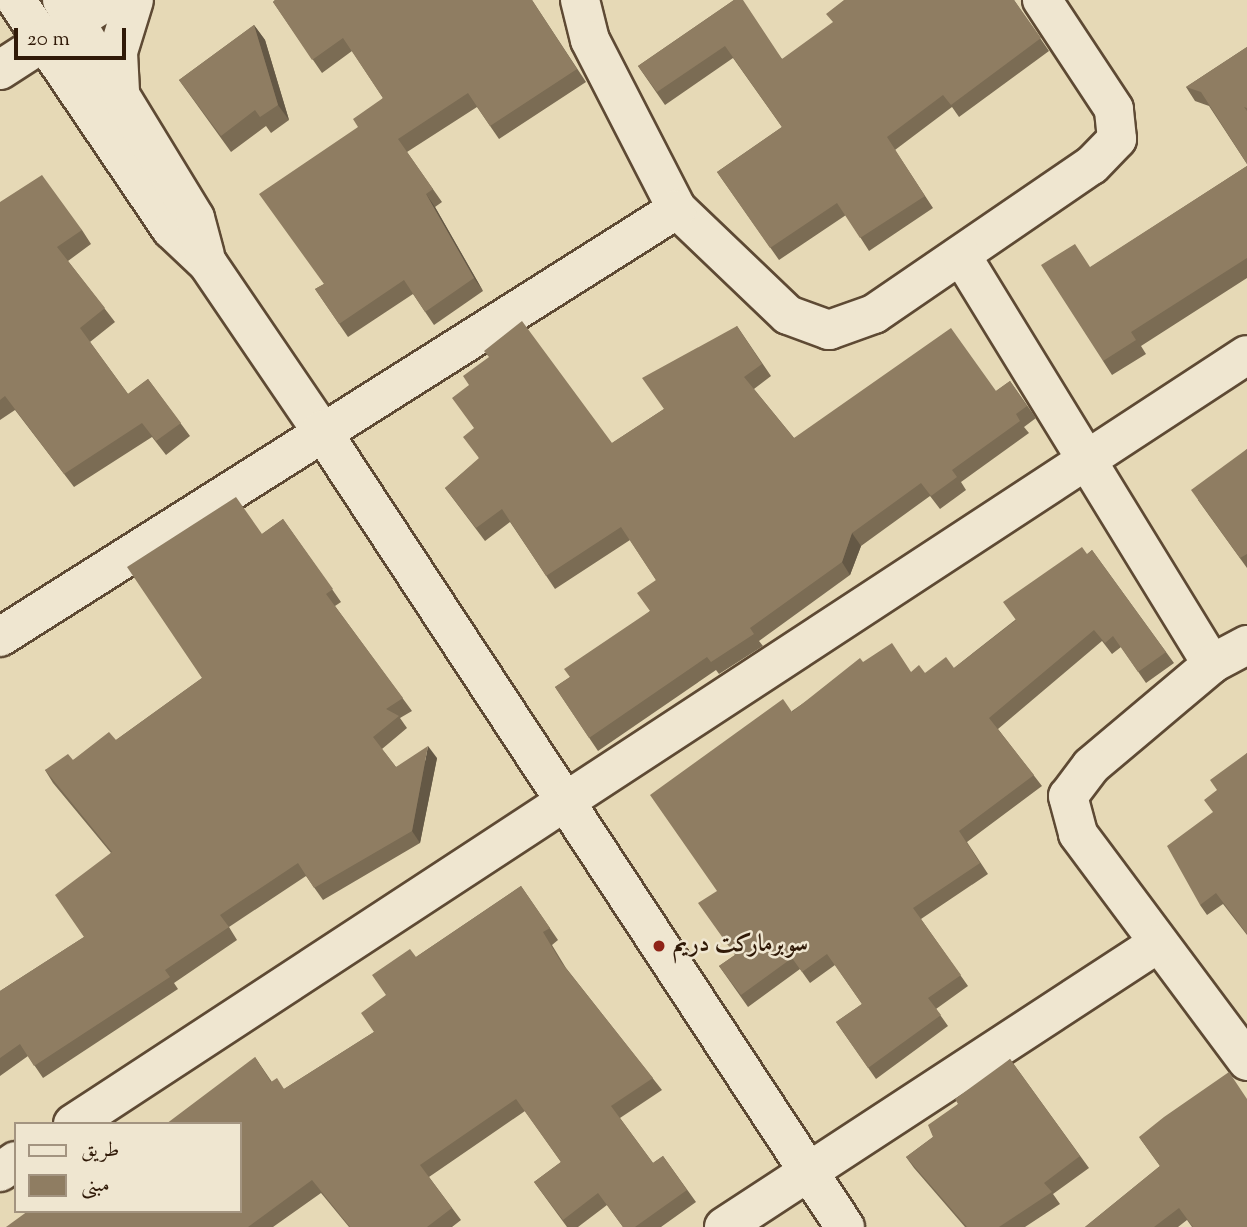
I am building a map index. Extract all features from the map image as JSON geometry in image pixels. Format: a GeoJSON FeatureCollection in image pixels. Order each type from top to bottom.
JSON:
{"type":"FeatureCollection","features":[{"type":"Feature","properties":{"kind":"street"},"geometry":{"type":"LineString","coordinates":[[16,0],[171,229],[208,264],[845,1227]]}},
{"type":"Feature","properties":{"kind":"street"},"geometry":{"type":"LineString","coordinates":[[121,93],[118,52],[134,0]]}},
{"type":"Feature","properties":{"kind":"street"},"geometry":{"type":"LineString","coordinates":[[580,0],[590,40],[677,209],[788,314],[830,331],[874,314],[1092,166],[1118,139],[1114,109],[1042,0]]}},
{"type":"Feature","properties":{"kind":"street"},"geometry":{"type":"LineString","coordinates":[[0,70],[43,43],[82,7],[121,93],[195,218],[208,264]]}},
{"type":"Feature","properties":{"kind":"street"},"geometry":{"type":"LineString","coordinates":[[0,637],[320,430],[677,209]]}},
{"type":"Feature","properties":{"kind":"street"},"geometry":{"type":"LineString","coordinates":[[961,255],[1086,464],[1212,664]]}},
{"type":"Feature","properties":{"kind":"street"},"geometry":{"type":"LineString","coordinates":[[76,1122],[1086,464],[1247,355]]}},
{"type":"Feature","properties":{"kind":"street"},"geometry":{"type":"LineString","coordinates":[[1247,645],[1212,664],[1091,766],[1068,796],[1078,834],[1157,944],[1247,1061]]}},
{"type":"Feature","properties":{"kind":"street"},"geometry":{"type":"LineString","coordinates":[[724,1227],[1157,944]]}},
{"type":"Feature","properties":{"kind":"building"},"geometry":{"type":"Polygon","coordinates":[[[532,0],[577,69],[490,126],[468,93],[398,139],[433,189],[426,194],[474,278],[425,312],[404,280],[339,324],[315,289],[324,284],[259,194],[358,127],[353,119],[383,98],[343,38],[312,60],[273,2],[532,0]]]}},
{"type":"Feature","properties":{"kind":"building"},"geometry":{"type":"Polygon","coordinates":[[[734,0],[743,0],[782,59],[833,22],[826,14],[844,0],[1014,0],[1041,38],[951,105],[943,95],[887,137],[925,196],[860,238],[837,203],[770,248],[717,172],[782,127],[725,46],[657,92],[638,66],[734,0]]]}},
{"type":"Feature","properties":{"kind":"building"},"geometry":{"type":"Polygon","coordinates":[[[254,25],[278,105],[260,117],[255,110],[221,136],[179,80],[254,25]]]}},
{"type":"Feature","properties":{"kind":"building"},"geometry":{"type":"Polygon","coordinates":[[[1247,47],[1247,108],[1244,107],[1247,111],[1247,164],[1201,92],[1186,87],[1247,47]]]}},
{"type":"Feature","properties":{"kind":"building"},"geometry":{"type":"Polygon","coordinates":[[[1247,166],[1247,258],[1131,332],[1136,340],[1103,361],[1041,265],[1075,244],[1090,267],[1247,166]]]}},
{"type":"Feature","properties":{"kind":"building"},"geometry":{"type":"Polygon","coordinates":[[[42,175],[82,230],[57,247],[105,308],[80,328],[128,394],[148,379],[181,423],[156,441],[142,423],[64,474],[5,396],[0,400],[0,202],[42,175]]]}},
{"type":"Feature","properties":{"kind":"building"},"geometry":{"type":"Polygon","coordinates":[[[522,321],[612,443],[664,409],[642,378],[737,326],[762,364],[744,377],[794,438],[951,328],[996,391],[1010,381],[1027,406],[1016,414],[1020,421],[952,470],[957,477],[931,496],[921,483],[852,533],[842,562],[750,628],[754,634],[711,662],[707,657],[589,738],[555,687],[570,677],[564,669],[650,611],[637,593],[656,580],[621,527],[546,576],[502,509],[476,528],[445,488],[479,458],[463,437],[474,428],[452,398],[469,385],[463,376],[489,357],[484,351],[522,321]]]}},
{"type":"Feature","properties":{"kind":"building"},"geometry":{"type":"Polygon","coordinates":[[[1247,449],[1247,554],[1240,558],[1191,490],[1247,449]]]}},
{"type":"Feature","properties":{"kind":"building"},"geometry":{"type":"Polygon","coordinates":[[[236,497],[262,534],[283,519],[333,589],[326,594],[403,698],[386,709],[399,716],[373,737],[396,767],[428,746],[412,831],[314,888],[298,863],[220,915],[229,927],[165,970],[170,977],[34,1066],[20,1044],[0,1058],[0,991],[84,937],[55,895],[112,852],[45,770],[68,754],[73,760],[109,732],[116,740],[202,678],[127,567],[236,497]]]}},
{"type":"Feature","properties":{"kind":"building"},"geometry":{"type":"Polygon","coordinates":[[[1082,547],[1087,554],[1092,550],[1166,652],[1138,672],[1113,636],[1105,643],[1094,630],[989,718],[1034,775],[959,831],[980,863],[913,908],[961,975],[928,998],[941,1015],[868,1068],[836,1022],[862,1004],[827,954],[802,972],[792,958],[741,995],[719,966],[735,955],[698,903],[717,891],[650,795],[783,699],[792,712],[860,658],[863,662],[892,643],[911,672],[919,665],[925,673],[946,657],[954,668],[1016,620],[1003,602],[1082,547]]]}},
{"type":"Feature","properties":{"kind":"building"},"geometry":{"type":"Polygon","coordinates":[[[1247,753],[1247,934],[1216,893],[1200,905],[1167,846],[1213,812],[1204,800],[1217,790],[1210,780],[1247,753]]]}},
{"type":"Feature","properties":{"kind":"building"},"geometry":{"type":"Polygon","coordinates":[[[521,886],[550,928],[543,932],[561,962],[653,1078],[611,1106],[653,1163],[663,1156],[687,1190],[635,1227],[623,1227],[598,1193],[563,1220],[534,1182],[561,1162],[516,1099],[420,1165],[452,1208],[427,1227],[350,1227],[312,1180],[248,1227],[6,1227],[25,1213],[242,1213],[242,1122],[169,1122],[255,1057],[271,1082],[277,1078],[284,1089],[374,1032],[361,1013],[386,995],[372,975],[410,949],[416,957],[521,886]]]}},
{"type":"Feature","properties":{"kind":"building"},"geometry":{"type":"Polygon","coordinates":[[[1010,1059],[1080,1156],[1044,1183],[1052,1192],[999,1227],[967,1227],[906,1157],[933,1137],[928,1125],[958,1104],[955,1099],[1010,1059]]]}},
{"type":"Feature","properties":{"kind":"building"},"geometry":{"type":"Polygon","coordinates":[[[1229,1072],[1247,1099],[1247,1227],[1193,1227],[1179,1208],[1154,1227],[1085,1227],[1160,1166],[1139,1137],[1229,1072]]]}},
{"type":"Feature","properties":{"kind":"place","name":"سوبرماركت دريم"},"geometry":{"type":"Point","coordinates":[659,946]}}]}
